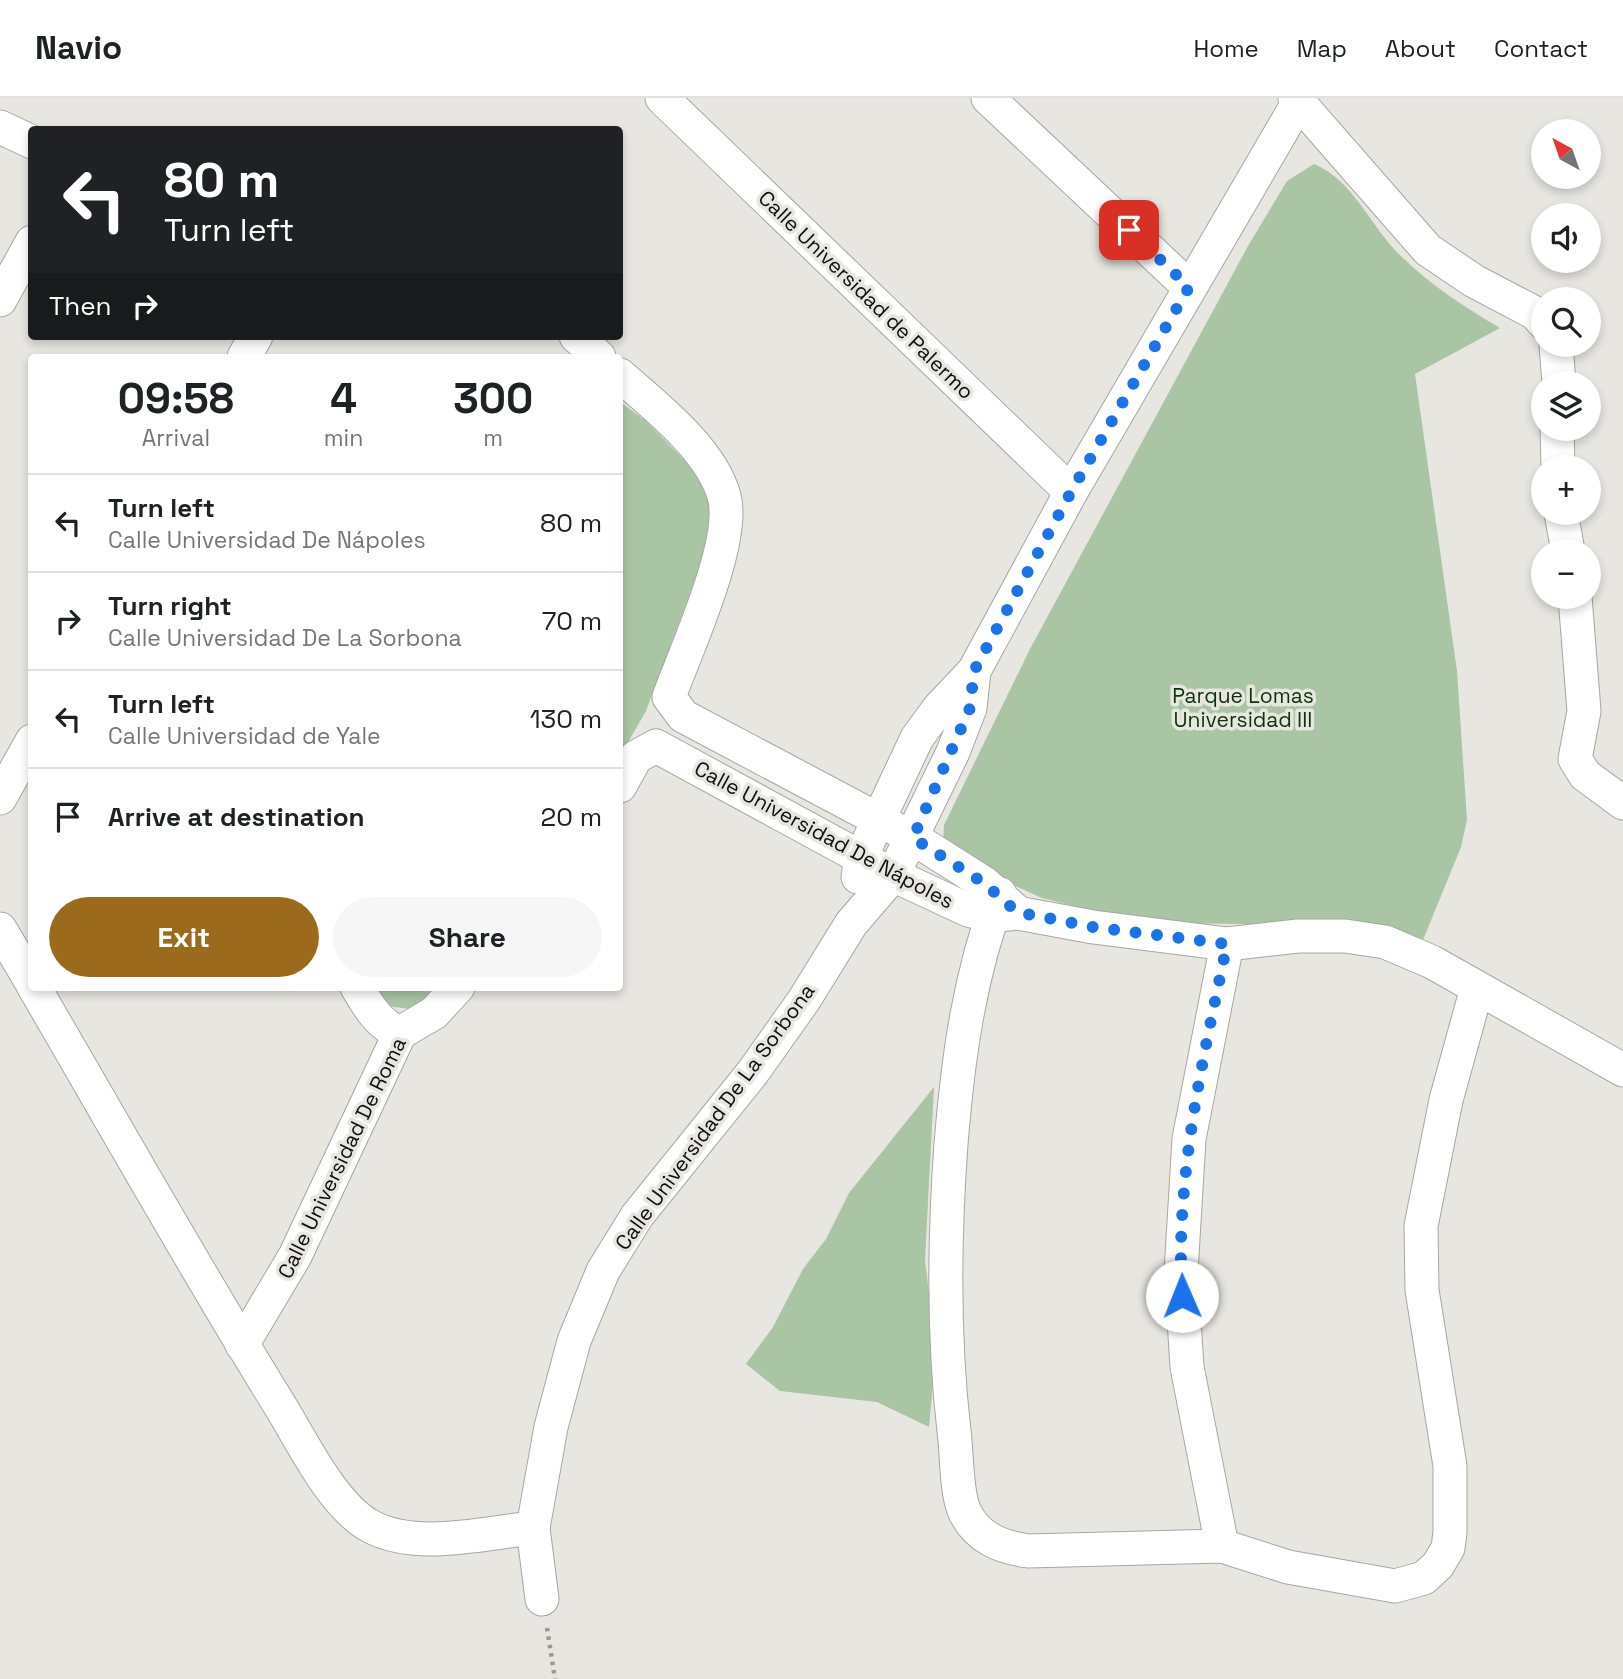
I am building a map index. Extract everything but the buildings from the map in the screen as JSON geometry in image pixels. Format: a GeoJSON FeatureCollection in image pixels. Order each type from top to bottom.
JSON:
{"type":"FeatureCollection","features":[{"type":"Feature","properties":{"kind":"street","name":"Calle Universidad de Palermo"},"geometry":{"type":"LineString","coordinates":[[662,98],[1071,492]]}},
{"type":"Feature","properties":{"kind":"street"},"geometry":{"type":"LineString","coordinates":[[988,98],[1189,287]]}},
{"type":"Feature","properties":{"kind":"street","name":"Calle Universidad De La Sorbona"},"geometry":{"type":"LineString","coordinates":[[850,924],[861,857],[926,725],[974,671],[1071,492],[1298,99]]}},
{"type":"Feature","properties":{"kind":"street"},"geometry":{"type":"LineString","coordinates":[[1298,99],[1428,250],[1474,281],[1531,311]]}},
{"type":"Feature","properties":{"kind":"street"},"geometry":{"type":"LineString","coordinates":[[0,127],[28,140]]}},
{"type":"Feature","properties":{"kind":"street"},"geometry":{"type":"LineString","coordinates":[[0,300],[28,249]]}},
{"type":"Feature","properties":{"kind":"street"},"geometry":{"type":"LineString","coordinates":[[580,340],[596,354]]}},
{"type":"Feature","properties":{"kind":"street","name":"Calle Universidad De Nápoles"},"geometry":{"type":"LineString","coordinates":[[623,378],[691,442],[724,497],[726,519],[716,568],[669,697],[683,716],[877,822],[913,838],[1003,908]]}},
{"type":"Feature","properties":{"kind":"street"},"geometry":{"type":"LineString","coordinates":[[1576,609],[1584,711],[1576,759],[1585,775],[1623,803]]}},
{"type":"Feature","properties":{"kind":"street","name":"Calle Universidad De La Sorbona"},"geometry":{"type":"LineString","coordinates":[[542,1599],[533,1528],[551,1427],[575,1341],[603,1271],[636,1216],[753,1072],[804,1000],[850,924],[893,874],[913,838],[970,708],[974,671]]}},
{"type":"Feature","properties":{"kind":"street","name":"Calle Universidad De Nápoles"},"geometry":{"type":"LineString","coordinates":[[623,781],[636,757],[656,746],[893,874],[968,910],[1003,908],[1093,927],[1227,944],[1298,936],[1345,936],[1385,942],[1433,962],[1623,1070]]}},
{"type":"Feature","properties":{"kind":"street"},"geometry":{"type":"LineString","coordinates":[[0,798],[28,748]]}},
{"type":"Feature","properties":{"kind":"street"},"geometry":{"type":"LineString","coordinates":[[1003,908],[968,998],[958,1068],[947,1202],[948,1380],[963,1509],[976,1529],[994,1543],[1028,1551],[1222,1546],[1288,1567],[1395,1586],[1424,1578],[1438,1565],[1448,1548],[1450,1466],[1422,1290],[1420,1226],[1446,1100],[1477,988]]}},
{"type":"Feature","properties":{"kind":"street"},"geometry":{"type":"LineString","coordinates":[[0,929],[28,977]]}},
{"type":"Feature","properties":{"kind":"street"},"geometry":{"type":"LineString","coordinates":[[1222,1546],[1187,1367],[1181,1272],[1189,1139],[1227,944]]}},
{"type":"Feature","properties":{"kind":"street"},"geometry":{"type":"LineString","coordinates":[[36,991],[242,1345],[328,1483],[355,1517],[394,1535],[429,1538],[533,1528]]}},
{"type":"Feature","properties":{"kind":"street"},"geometry":{"type":"LineString","coordinates":[[360,991],[388,1028],[400,1033]]}},
{"type":"Feature","properties":{"kind":"street","name":"Calle Universidad De Roma"},"geometry":{"type":"LineString","coordinates":[[242,1345],[295,1256],[400,1033],[434,1013],[453,991]]}},
{"type":"Feature","properties":{"kind":"path"},"geometry":{"type":"LineString","coordinates":[[542,1599],[555,1679]]}},
{"type":"Feature","properties":{"kind":"green space","name":"Parque Lomas Universidad III"},"geometry":{"type":"Polygon","coordinates":[[[1314,164],[1341,182],[1392,246],[1414,268],[1450,296],[1500,328],[1415,374],[1457,671],[1467,820],[1461,847],[1423,940],[1356,920],[1254,924],[1142,923],[1042,898],[975,868],[943,843],[944,825],[1030,649],[1248,246],[1287,181],[1314,164]]]}},
{"type":"Feature","properties":{"kind":"green space"},"geometry":{"type":"Polygon","coordinates":[[[623,404],[646,421],[717,493],[717,521],[646,711],[623,751],[623,404]]]}},
{"type":"Feature","properties":{"kind":"green space"},"geometry":{"type":"Polygon","coordinates":[[[378,991],[439,991],[419,1010],[387,1006],[378,991]]]}},
{"type":"Feature","properties":{"kind":"green space"},"geometry":{"type":"Polygon","coordinates":[[[934,1087],[925,1260],[936,1351],[929,1427],[877,1402],[780,1391],[746,1364],[773,1327],[803,1269],[826,1239],[849,1193],[934,1087]]]}},
{"type":"Feature","properties":{"kind":"route"},"geometry":{"type":"LineString","coordinates":[[1129,230],[1189,287],[1071,492],[974,671],[970,708],[913,838],[1000,894],[1017,912],[1093,927],[1227,944],[1189,1139],[1182,1296]]}}]}
